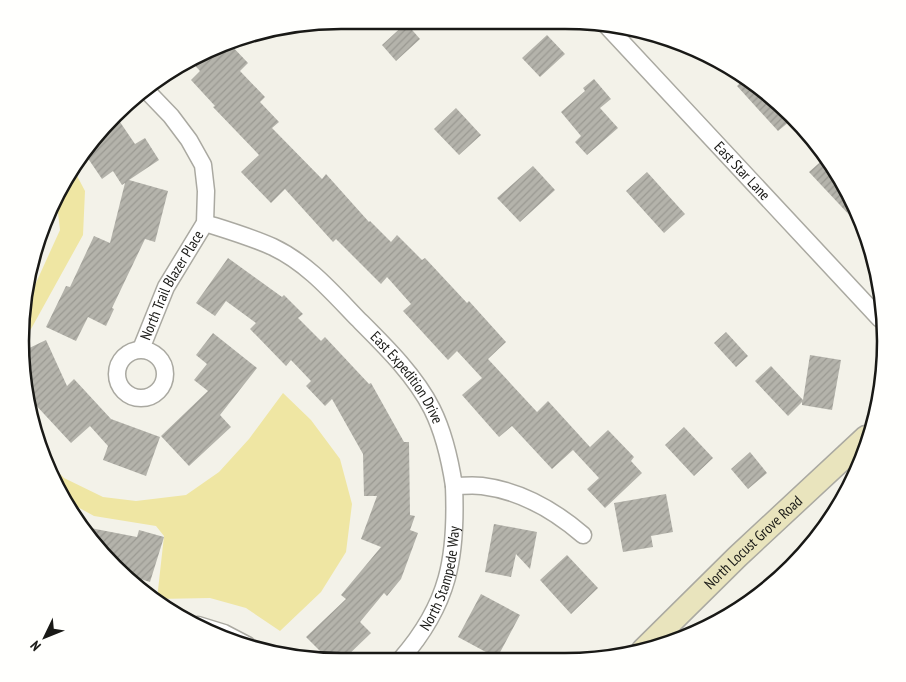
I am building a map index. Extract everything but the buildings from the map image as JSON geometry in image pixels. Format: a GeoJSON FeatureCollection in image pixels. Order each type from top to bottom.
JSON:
{"type":"FeatureCollection","features":[{"type":"Feature","properties":{"kind":"main road","name":"North Locust Grove Road"},"geometry":{"type":"LineString","coordinates":[[652,641],[737,556],[861,442]]}},
{"type":"Feature","properties":{"kind":"street","name":"East Star Lane"},"geometry":{"type":"LineString","coordinates":[[612,32],[876,315]]}},
{"type":"Feature","properties":{"kind":"street"},"geometry":{"type":"LineString","coordinates":[[150,94],[185,134],[203,165],[206,191],[205,223]]}},
{"type":"Feature","properties":{"kind":"street","name":"North Trail Blazer Place"},"geometry":{"type":"LineString","coordinates":[[141,350],[166,287],[205,223]]}},
{"type":"Feature","properties":{"kind":"street","name":"East Expedition Drive"},"geometry":{"type":"LineString","coordinates":[[205,223],[274,247],[314,274],[377,338],[432,408],[444,439],[454,486]]}},
{"type":"Feature","properties":{"kind":"street"},"geometry":{"type":"LineString","coordinates":[[454,486],[481,486],[512,492],[540,503],[562,517],[583,535]]}},
{"type":"Feature","properties":{"kind":"street","name":"North Stampede Way"},"geometry":{"type":"LineString","coordinates":[[406,653],[423,631],[444,590],[451,564],[454,541],[454,486]]}},
{"type":"Feature","properties":{"kind":"shaded area"},"geometry":{"type":"Polygon","coordinates":[[[77,175],[85,191],[83,235],[29,331],[33,289],[60,230],[58,211],[77,175]]]}},
{"type":"Feature","properties":{"kind":"shaded area"},"geometry":{"type":"Polygon","coordinates":[[[283,393],[311,420],[340,459],[352,504],[346,552],[321,592],[280,631],[246,608],[210,598],[165,599],[158,594],[164,536],[156,526],[94,516],[76,506],[58,472],[64,478],[103,497],[136,501],[186,495],[219,472],[249,439],[283,393]]]}}]}
